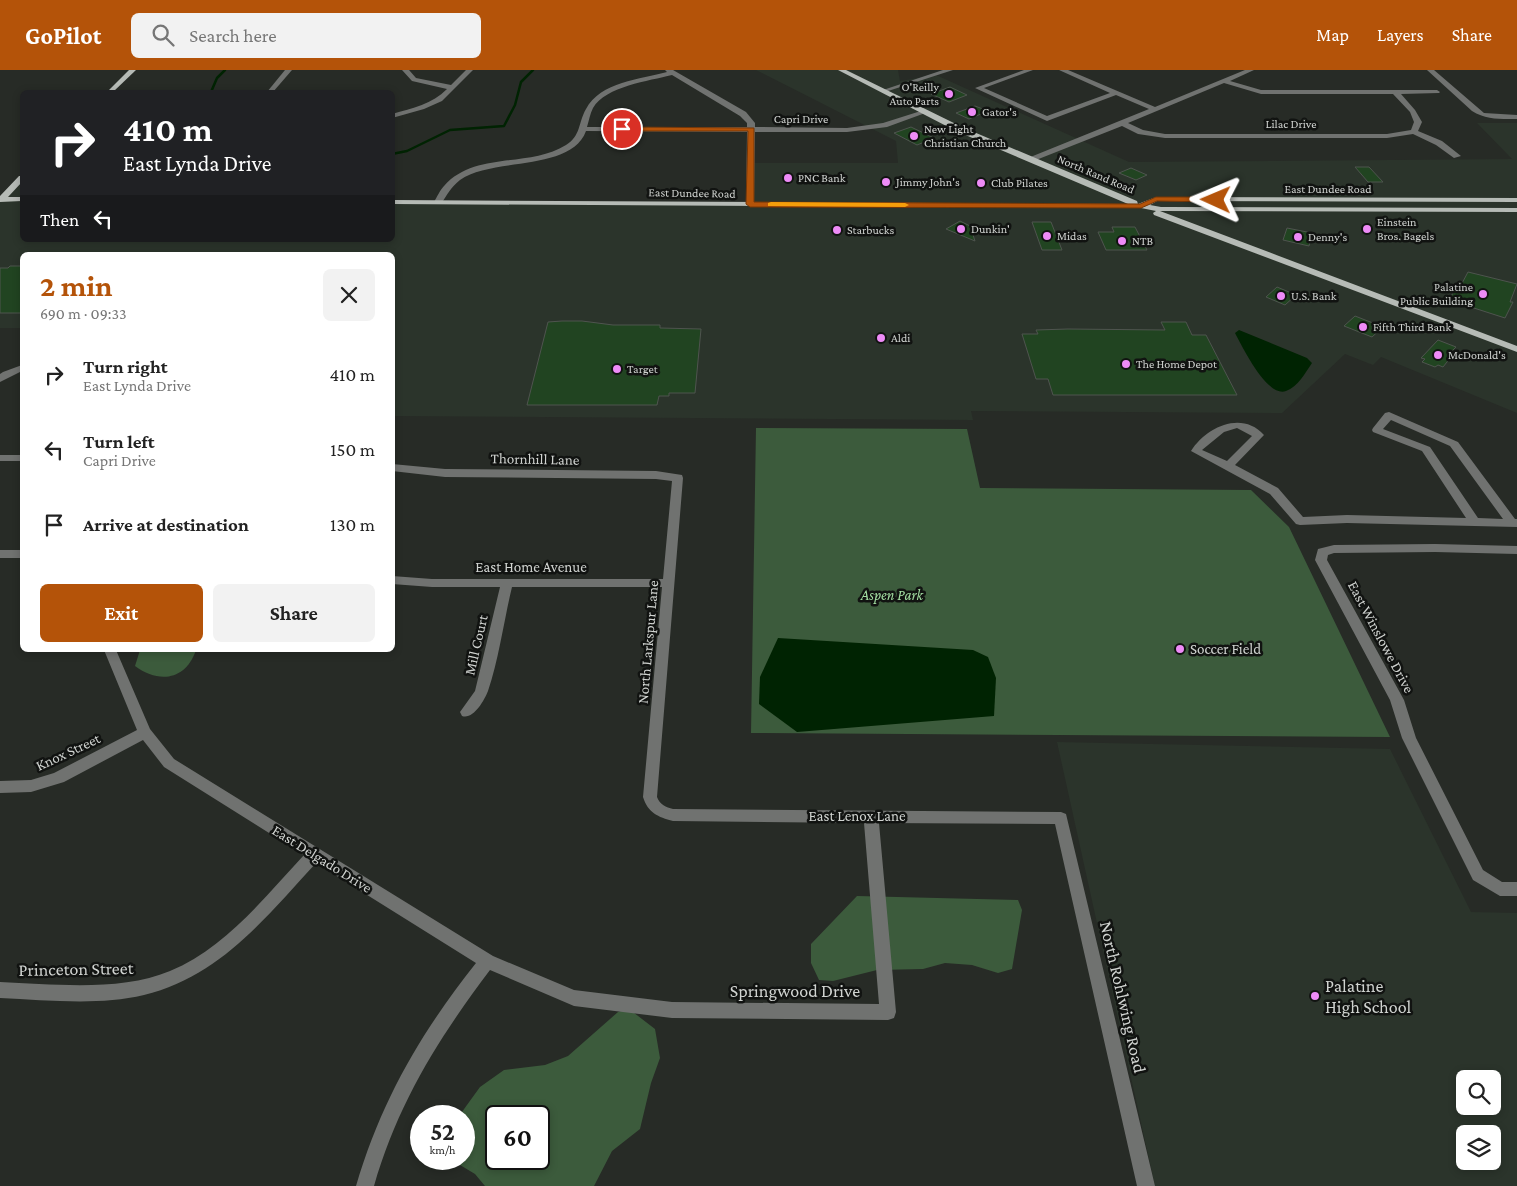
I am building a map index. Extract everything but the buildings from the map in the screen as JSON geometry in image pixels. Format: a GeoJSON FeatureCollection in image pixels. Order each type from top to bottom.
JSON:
{"type":"FeatureCollection","features":[{"type":"Feature","properties":{"kind":"main road"},"geometry":{"type":"LineString","coordinates":[[112,90],[133,70]]}},
{"type":"Feature","properties":{"kind":"main road","name":"North Rand Road"},"geometry":{"type":"LineString","coordinates":[[841,70],[924,112],[1031,160],[1141,206],[1517,349]]}},
{"type":"Feature","properties":{"kind":"main road"},"geometry":{"type":"LineString","coordinates":[[0,199],[20,180]]}},
{"type":"Feature","properties":{"kind":"main road"},"geometry":{"type":"LineString","coordinates":[[1057,206],[1076,203],[1087,194],[1080,180]]}},
{"type":"Feature","properties":{"kind":"main road"},"geometry":{"type":"LineString","coordinates":[[0,199],[20,199]]}},
{"type":"Feature","properties":{"kind":"main road","name":"East Dundee Road"},"geometry":{"type":"LineString","coordinates":[[1141,206],[1156,199],[1517,200]]}},
{"type":"Feature","properties":{"kind":"main road","name":"East Dundee Road"},"geometry":{"type":"LineString","coordinates":[[395,202],[1141,206],[1162,209],[1517,210]]}},
{"type":"Feature","properties":{"kind":"main road"},"geometry":{"type":"LineString","coordinates":[[1201,209],[1188,214],[1189,218],[1204,230]]}},
{"type":"Feature","properties":{"kind":"street"},"geometry":{"type":"LineString","coordinates":[[272,90],[289,70]]}},
{"type":"Feature","properties":{"kind":"street"},"geometry":{"type":"LineString","coordinates":[[405,70],[414,80],[453,88]]}},
{"type":"Feature","properties":{"kind":"street"},"geometry":{"type":"LineString","coordinates":[[395,115],[422,108],[440,100],[470,70]]}},
{"type":"Feature","properties":{"kind":"street"},"geometry":{"type":"LineString","coordinates":[[883,92],[950,70]]}},
{"type":"Feature","properties":{"kind":"street"},"geometry":{"type":"LineString","coordinates":[[1030,70],[978,88],[1047,119],[1116,93]]}},
{"type":"Feature","properties":{"kind":"street"},"geometry":{"type":"LineString","coordinates":[[1062,70],[1155,109]]}},
{"type":"Feature","properties":{"kind":"street"},"geometry":{"type":"LineString","coordinates":[[1031,160],[1250,70]]}},
{"type":"Feature","properties":{"kind":"street"},"geometry":{"type":"LineString","coordinates":[[1430,70],[1482,115],[1517,117]]}},
{"type":"Feature","properties":{"kind":"street"},"geometry":{"type":"LineString","coordinates":[[438,202],[448,184],[458,177],[494,166],[555,154],[578,141],[585,129],[589,107],[596,99],[614,90],[671,72],[743,114],[751,123],[750,204]]}},
{"type":"Feature","properties":{"kind":"street"},"geometry":{"type":"LineString","coordinates":[[1223,82],[1261,92],[1437,92]]}},
{"type":"Feature","properties":{"kind":"street"},"geometry":{"type":"LineString","coordinates":[[1395,92],[1413,111],[1418,122],[1414,132],[1439,143],[1457,156]]}},
{"type":"Feature","properties":{"kind":"street","name":"Capri Drive"},"geometry":{"type":"LineString","coordinates":[[585,129],[866,129],[924,112]]}},
{"type":"Feature","properties":{"kind":"street","name":"Lilac Drive"},"geometry":{"type":"LineString","coordinates":[[1122,123],[1142,132],[1164,136],[1387,136],[1414,132]]}},
{"type":"Feature","properties":{"kind":"street"},"geometry":{"type":"LineString","coordinates":[[0,379],[6,374],[20,369]]}},
{"type":"Feature","properties":{"kind":"street"},"geometry":{"type":"LineString","coordinates":[[1475,522],[1426,449],[1377,430],[1389,415],[1454,444],[1514,522]]}},
{"type":"Feature","properties":{"kind":"street"},"geometry":{"type":"LineString","coordinates":[[1228,466],[1259,435],[1237,424],[1227,425],[1198,447],[1196,451],[1274,491],[1300,521],[1347,519],[1514,522]]}},
{"type":"Feature","properties":{"kind":"street"},"geometry":{"type":"LineString","coordinates":[[0,458],[20,458]]}},
{"type":"Feature","properties":{"kind":"street","name":"Thornhill Lane"},"geometry":{"type":"LineString","coordinates":[[395,467],[445,473],[656,475],[678,478]]}},
{"type":"Feature","properties":{"kind":"street","name":"North Larkspur Lane"},"geometry":{"type":"LineString","coordinates":[[654,808],[650,796],[678,478]]}},
{"type":"Feature","properties":{"kind":"street","name":"East Winslowe Drive"},"geometry":{"type":"LineString","coordinates":[[1517,550],[1435,548],[1334,549],[1322,552],[1321,560],[1397,700],[1410,738],[1478,876],[1500,889],[1517,889]]}},
{"type":"Feature","properties":{"kind":"street"},"geometry":{"type":"LineString","coordinates":[[0,554],[20,554]]}},
{"type":"Feature","properties":{"kind":"street","name":"East Home Avenue"},"geometry":{"type":"LineString","coordinates":[[395,580],[507,583],[670,583]]}},
{"type":"Feature","properties":{"kind":"street","name":"Mill Court"},"geometry":{"type":"LineString","coordinates":[[467,712],[481,692],[507,583]]}},
{"type":"Feature","properties":{"kind":"street","name":"East Delgado Drive"},"geometry":{"type":"LineString","coordinates":[[111,652],[145,732],[169,762],[486,961],[511,972]]}},
{"type":"Feature","properties":{"kind":"street","name":"Knox Street"},"geometry":{"type":"LineString","coordinates":[[0,787],[30,786],[44,783],[78,768],[145,732]]}},
{"type":"Feature","properties":{"kind":"street","name":"East Lenox Lane"},"geometry":{"type":"LineString","coordinates":[[654,808],[663,813],[673,815],[1061,818]]}},
{"type":"Feature","properties":{"kind":"street","name":"Springwood Drive"},"geometry":{"type":"LineString","coordinates":[[511,972],[574,998],[672,1010],[888,1012],[870,816]]}},
{"type":"Feature","properties":{"kind":"street","name":"North Rohlwing Road"},"geometry":{"type":"LineString","coordinates":[[1061,818],[1146,1186]]}},
{"type":"Feature","properties":{"kind":"street","name":"Princeton Street"},"geometry":{"type":"LineString","coordinates":[[0,990],[118,991],[145,987],[173,978],[196,967],[241,932],[314,854]]}},
{"type":"Feature","properties":{"kind":"street"},"geometry":{"type":"LineString","coordinates":[[365,1186],[378,1147],[398,1098],[437,1028],[486,961]]}},
{"type":"Feature","properties":{"kind":"shaded area"},"geometry":{"type":"Polygon","coordinates":[[[756,70],[898,70],[900,81],[936,75],[1129,162],[1512,159],[1477,123],[1517,123],[1517,413],[1381,357],[1373,365],[1345,354],[1282,413],[971,411],[973,420],[395,416],[395,252],[20,252],[20,328],[0,328],[0,199],[20,180],[20,242],[395,242],[395,202],[750,204],[751,163],[898,163],[896,141],[756,70]]]}},
{"type":"Feature","properties":{"kind":"shaded area"},"geometry":{"type":"Polygon","coordinates":[[[1239,330],[1307,358],[1312,363],[1294,386],[1286,391],[1279,391],[1271,387],[1256,370],[1235,333],[1239,330]]]}},
{"type":"Feature","properties":{"kind":"shaded area"},"geometry":{"type":"Polygon","coordinates":[[[778,638],[973,650],[988,657],[996,678],[994,716],[797,732],[759,704],[760,677],[778,638]]]}},
{"type":"Feature","properties":{"kind":"shaded area","name":"Palatine High School"},"geometry":{"type":"Polygon","coordinates":[[[1057,742],[1390,749],[1471,912],[1517,913],[1517,1186],[1155,1186],[1057,742]]]}},
{"type":"Feature","properties":{"kind":"green space","name":"Aspen Park"},"geometry":{"type":"Polygon","coordinates":[[[756,428],[967,429],[980,488],[1251,490],[1289,527],[1390,737],[751,733],[756,428]]]}},
{"type":"Feature","properties":{"kind":"green space"},"geometry":{"type":"Polygon","coordinates":[[[139,652],[195,652],[186,668],[171,676],[153,675],[135,666],[139,652]]]}},
{"type":"Feature","properties":{"kind":"green space"},"geometry":{"type":"Polygon","coordinates":[[[857,896],[1018,900],[1022,910],[1012,969],[998,973],[972,965],[945,963],[923,969],[877,970],[833,981],[819,980],[811,963],[811,944],[857,896]]]}},
{"type":"Feature","properties":{"kind":"green space"},"geometry":{"type":"Polygon","coordinates":[[[629,1009],[655,1029],[660,1058],[651,1083],[640,1129],[612,1151],[594,1186],[485,1186],[475,1174],[468,1170],[475,1170],[475,1105],[467,1105],[480,1087],[504,1070],[545,1065],[568,1056],[618,1012],[629,1009]]]}},
{"type":"Feature","properties":{"kind":"waterway"},"geometry":{"type":"LineString","coordinates":[[212,90],[217,78],[225,70]]}},
{"type":"Feature","properties":{"kind":"waterway"},"geometry":{"type":"LineString","coordinates":[[395,153],[407,151],[450,130],[504,126],[515,105],[521,82],[533,70]]}},
{"type":"Feature","properties":{"kind":"slow traffic"},"geometry":{"type":"LineString","coordinates":[[771,205],[905,205]]}},
{"type":"Feature","properties":{"kind":"place","name":"O'Reilly Auto Parts"},"geometry":{"type":"Point","coordinates":[949,94]}},
{"type":"Feature","properties":{"kind":"place","name":"Gator's"},"geometry":{"type":"Point","coordinates":[972,112]}},
{"type":"Feature","properties":{"kind":"place","name":"New Light Christian Church"},"geometry":{"type":"Point","coordinates":[914,136]}},
{"type":"Feature","properties":{"kind":"place","name":"PNC Bank"},"geometry":{"type":"Point","coordinates":[788,178]}},
{"type":"Feature","properties":{"kind":"place","name":"Jimmy John's"},"geometry":{"type":"Point","coordinates":[886,182]}},
{"type":"Feature","properties":{"kind":"place","name":"Club Pilates"},"geometry":{"type":"Point","coordinates":[981,183]}},
{"type":"Feature","properties":{"kind":"place","name":"Dunkin'"},"geometry":{"type":"Point","coordinates":[961,229]}},
{"type":"Feature","properties":{"kind":"place","name":"Einstein Bros. Bagels"},"geometry":{"type":"Point","coordinates":[1367,229]}},
{"type":"Feature","properties":{"kind":"place","name":"Starbucks"},"geometry":{"type":"Point","coordinates":[837,230]}},
{"type":"Feature","properties":{"kind":"place","name":"Midas"},"geometry":{"type":"Point","coordinates":[1047,236]}},
{"type":"Feature","properties":{"kind":"place","name":"Denny's"},"geometry":{"type":"Point","coordinates":[1298,237]}},
{"type":"Feature","properties":{"kind":"place","name":"NTB"},"geometry":{"type":"Point","coordinates":[1122,241]}},
{"type":"Feature","properties":{"kind":"place","name":"Palatine Public Building"},"geometry":{"type":"Point","coordinates":[1483,294]}},
{"type":"Feature","properties":{"kind":"place","name":"U.S. Bank"},"geometry":{"type":"Point","coordinates":[1281,296]}},
{"type":"Feature","properties":{"kind":"place","name":"Fifth Third Bank"},"geometry":{"type":"Point","coordinates":[1363,327]}},
{"type":"Feature","properties":{"kind":"place","name":"Aldi"},"geometry":{"type":"Point","coordinates":[881,338]}},
{"type":"Feature","properties":{"kind":"place","name":"McDonald's"},"geometry":{"type":"Point","coordinates":[1438,355]}},
{"type":"Feature","properties":{"kind":"place","name":"The Home Depot"},"geometry":{"type":"Point","coordinates":[1126,364]}},
{"type":"Feature","properties":{"kind":"place","name":"Target"},"geometry":{"type":"Point","coordinates":[617,369]}},
{"type":"Feature","properties":{"kind":"place","name":"Soccer Field"},"geometry":{"type":"Point","coordinates":[1180,649]}},
{"type":"Feature","properties":{"kind":"place","name":"Palatine High School"},"geometry":{"type":"Point","coordinates":[1315,996]}},
{"type":"Feature","properties":{"kind":"route"},"geometry":{"type":"LineString","coordinates":[[622,129],[751,130],[750,204],[1141,206],[1156,199],[1216,200]]}}]}
